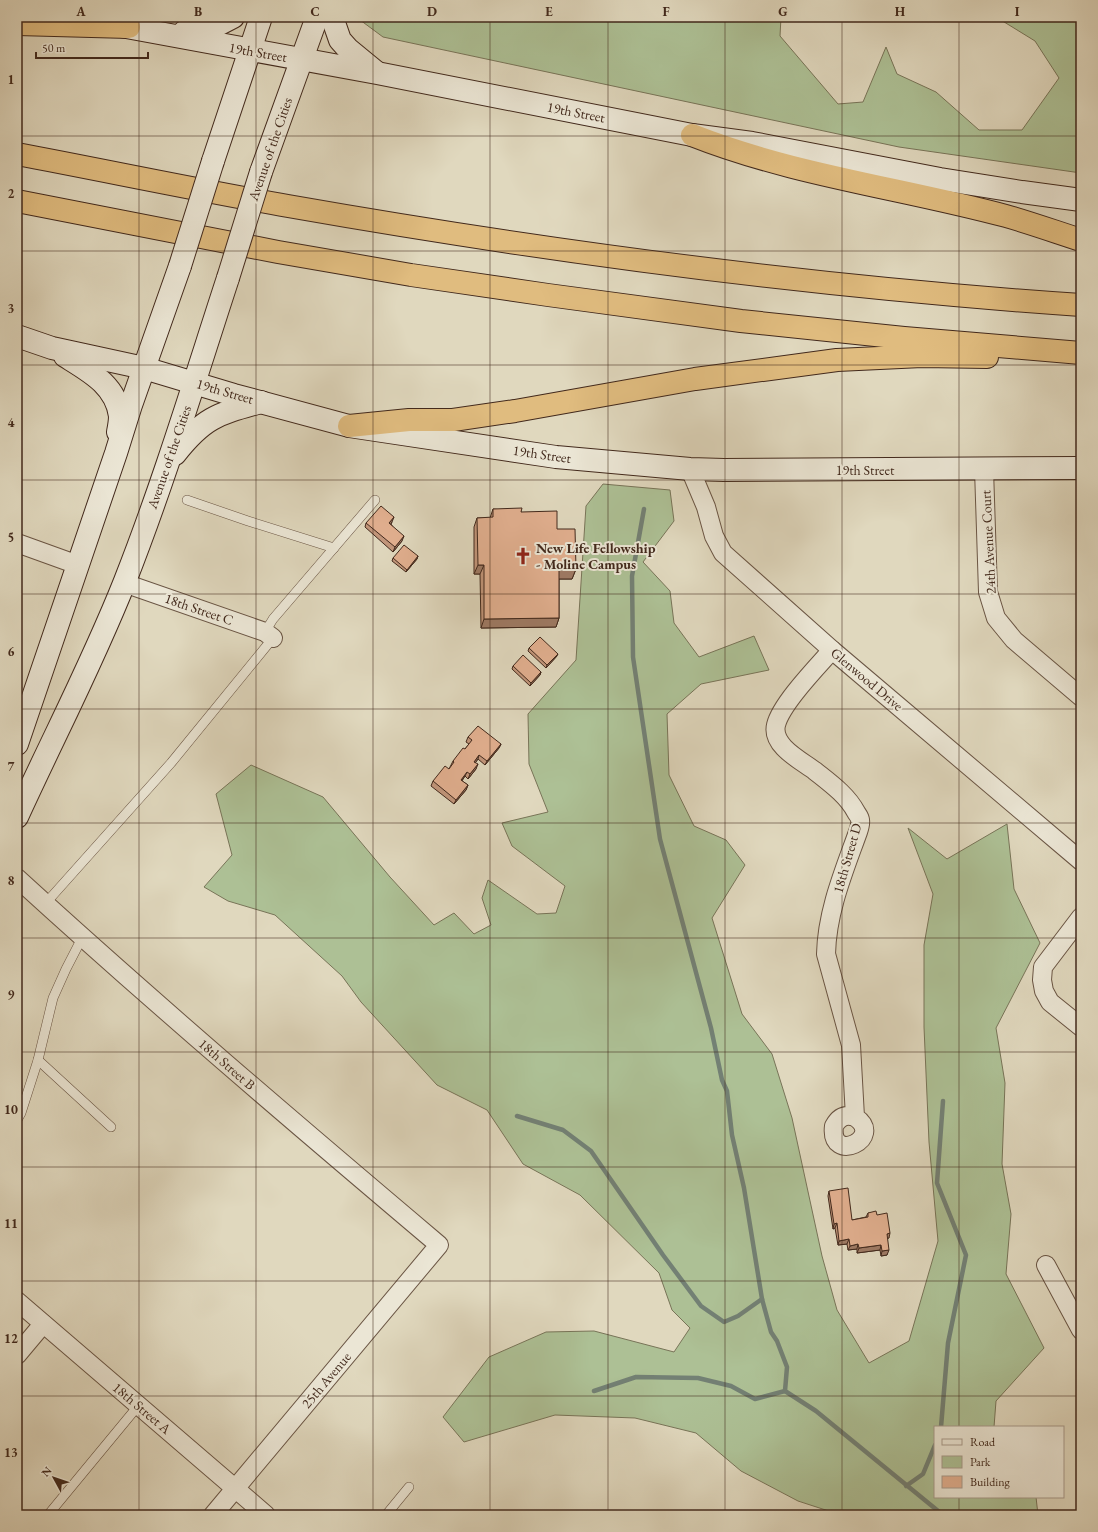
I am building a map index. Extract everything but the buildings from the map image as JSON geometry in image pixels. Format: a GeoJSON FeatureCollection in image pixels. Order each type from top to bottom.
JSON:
{"type":"FeatureCollection","features":[{"type":"Feature","properties":{"kind":"highway"},"geometry":{"type":"LineString","coordinates":[[17,24],[129,27]]}},
{"type":"Feature","properties":{"kind":"highway"},"geometry":{"type":"LineString","coordinates":[[692,135],[721,147],[764,160],[1006,216],[1081,240]]}},
{"type":"Feature","properties":{"kind":"highway"},"geometry":{"type":"LineString","coordinates":[[17,154],[286,206],[469,236],[777,277],[965,296],[1081,305]]}},
{"type":"Feature","properties":{"kind":"highway"},"geometry":{"type":"LineString","coordinates":[[17,201],[278,252],[532,292],[741,321],[1081,354]]}},
{"type":"Feature","properties":{"kind":"highway"},"geometry":{"type":"LineString","coordinates":[[350,426],[409,420],[453,420],[515,411],[695,379],[837,360],[915,356],[969,358],[1081,354]]}},
{"type":"Feature","properties":{"kind":"main road","name":"19th Street"},"geometry":{"type":"LineString","coordinates":[[72,17],[376,73],[692,135],[752,143],[955,182],[1081,200]]}},
{"type":"Feature","properties":{"kind":"main road"},"geometry":{"type":"LineString","coordinates":[[155,33],[206,31],[233,17]]}},
{"type":"Feature","properties":{"kind":"main road"},"geometry":{"type":"LineString","coordinates":[[17,744],[116,453],[130,405],[180,266],[261,17]]}},
{"type":"Feature","properties":{"kind":"main road","name":"Avenue of the Cities"},"geometry":{"type":"LineString","coordinates":[[20,803],[95,651],[124,583],[167,464],[261,172],[317,17]]}},
{"type":"Feature","properties":{"kind":"main road"},"geometry":{"type":"LineString","coordinates":[[332,17],[340,40],[348,49],[376,73]]}},
{"type":"Feature","properties":{"kind":"main road","name":"19th Street"},"geometry":{"type":"LineString","coordinates":[[17,336],[52,348],[144,368],[350,426],[556,457],[690,469],[1081,468]]}},
{"type":"Feature","properties":{"kind":"main road"},"geometry":{"type":"LineString","coordinates":[[52,348],[98,377],[107,386],[120,416],[116,453]]}},
{"type":"Feature","properties":{"kind":"main road"},"geometry":{"type":"LineString","coordinates":[[167,464],[187,439],[204,423],[222,413],[262,402]]}},
{"type":"Feature","properties":{"kind":"street","name":"Glenwood Drive"},"geometry":{"type":"LineString","coordinates":[[690,469],[706,507],[714,536],[723,553],[832,650],[1081,861]]}},
{"type":"Feature","properties":{"kind":"street","name":"24th Avenue Court"},"geometry":{"type":"LineString","coordinates":[[984,469],[988,592],[996,618],[1014,640],[1081,697]]}},
{"type":"Feature","properties":{"kind":"street"},"geometry":{"type":"LineString","coordinates":[[17,543],[78,565]]}},
{"type":"Feature","properties":{"kind":"street","name":"18th Street C"},"geometry":{"type":"LineString","coordinates":[[124,583],[269,635]]}},
{"type":"Feature","properties":{"kind":"street","name":"18th Street D"},"geometry":{"type":"LineString","coordinates":[[832,650],[807,677],[781,713],[776,724],[776,732],[781,744],[794,757],[814,770],[840,791],[854,807],[860,820],[858,832],[833,904],[826,941],[826,954],[851,1045],[855,1117]]}},
{"type":"Feature","properties":{"kind":"street","name":"18th Street B"},"geometry":{"type":"LineString","coordinates":[[17,878],[82,938],[288,1117],[439,1245]]}},
{"type":"Feature","properties":{"kind":"street"},"geometry":{"type":"LineString","coordinates":[[1081,917],[1044,967],[1042,980],[1044,991],[1050,1002],[1081,1027]]}},
{"type":"Feature","properties":{"kind":"street","name":"25th Avenue"},"geometry":{"type":"LineString","coordinates":[[213,1515],[439,1245]]}},
{"type":"Feature","properties":{"kind":"street"},"geometry":{"type":"LineString","coordinates":[[1046,1265],[1081,1330]]}},
{"type":"Feature","properties":{"kind":"street","name":"18th Street A"},"geometry":{"type":"LineString","coordinates":[[17,1301],[266,1515]]}},
{"type":"Feature","properties":{"kind":"street"},"geometry":{"type":"LineString","coordinates":[[17,1355],[43,1324]]}},
{"type":"Feature","properties":{"kind":"lane"},"geometry":{"type":"LineString","coordinates":[[187,500],[334,548]]}},
{"type":"Feature","properties":{"kind":"lane"},"geometry":{"type":"LineString","coordinates":[[45,904],[171,763],[269,635],[273,620],[375,500]]}},
{"type":"Feature","properties":{"kind":"lane"},"geometry":{"type":"LineString","coordinates":[[17,1120],[21,1113],[38,1060],[53,998],[82,938]]}},
{"type":"Feature","properties":{"kind":"lane"},"geometry":{"type":"LineString","coordinates":[[38,1060],[111,1127]]}},
{"type":"Feature","properties":{"kind":"lane"},"geometry":{"type":"LineString","coordinates":[[48,1515],[138,1406]]}},
{"type":"Feature","properties":{"kind":"lane"},"geometry":{"type":"LineString","coordinates":[[386,1515],[409,1487]]}},
{"type":"Feature","properties":{"kind":"green space"},"geometry":{"type":"Polygon","coordinates":[[[356,17],[781,17],[780,36],[838,104],[863,102],[886,47],[897,74],[936,92],[979,130],[1022,130],[1059,78],[1035,41],[996,17],[1081,17],[1081,173],[899,147],[383,37],[356,17]]]}},
{"type":"Feature","properties":{"kind":"green space"},"geometry":{"type":"Polygon","coordinates":[[[603,484],[670,490],[674,521],[643,562],[670,591],[674,623],[699,657],[754,636],[769,670],[701,684],[667,714],[669,775],[694,826],[726,840],[745,865],[712,918],[742,1014],[772,1054],[792,1118],[822,1256],[837,1310],[869,1363],[909,1341],[938,1241],[929,1142],[924,1027],[924,945],[933,894],[908,828],[947,859],[1007,824],[1014,889],[1040,943],[996,1028],[1005,1083],[1002,1164],[1011,1214],[1006,1274],[1044,1348],[996,1401],[994,1426],[934,1426],[934,1498],[1036,1498],[1038,1515],[841,1515],[798,1501],[741,1471],[696,1433],[635,1418],[555,1415],[464,1442],[443,1417],[489,1357],[546,1332],[594,1331],[674,1352],[690,1328],[672,1310],[659,1273],[580,1195],[523,1164],[487,1110],[437,1085],[361,1002],[342,976],[275,915],[228,901],[204,887],[232,855],[216,794],[251,765],[323,797],[390,877],[434,925],[454,913],[474,934],[491,925],[482,898],[488,880],[537,914],[556,913],[565,886],[512,846],[502,823],[548,812],[529,764],[528,714],[576,660],[586,506],[603,484]]]}},
{"type":"Feature","properties":{"kind":"waterway"},"geometry":{"type":"LineString","coordinates":[[644,509],[632,576],[633,657],[660,839],[711,1028],[722,1080],[727,1091],[732,1135],[744,1188],[762,1299],[771,1332],[777,1341],[787,1367],[785,1391],[816,1411],[943,1515]]}},
{"type":"Feature","properties":{"kind":"waterway"},"geometry":{"type":"LineString","coordinates":[[941,1426],[948,1343],[966,1255],[937,1183],[943,1101]]}},
{"type":"Feature","properties":{"kind":"waterway"},"geometry":{"type":"LineString","coordinates":[[517,1116],[563,1130],[591,1151],[663,1255],[701,1306],[724,1322],[738,1316],[762,1299]]}},
{"type":"Feature","properties":{"kind":"waterway"},"geometry":{"type":"LineString","coordinates":[[594,1391],[636,1377],[698,1378],[731,1386],[755,1399],[785,1391]]}},
{"type":"Feature","properties":{"kind":"waterway"},"geometry":{"type":"LineString","coordinates":[[906,1486],[923,1474],[934,1447]]}},
{"type":"Feature","properties":{"kind":"place","name":"New Life Fellowship - Moline Campus"},"geometry":{"type":"Point","coordinates":[523,556]}}]}
